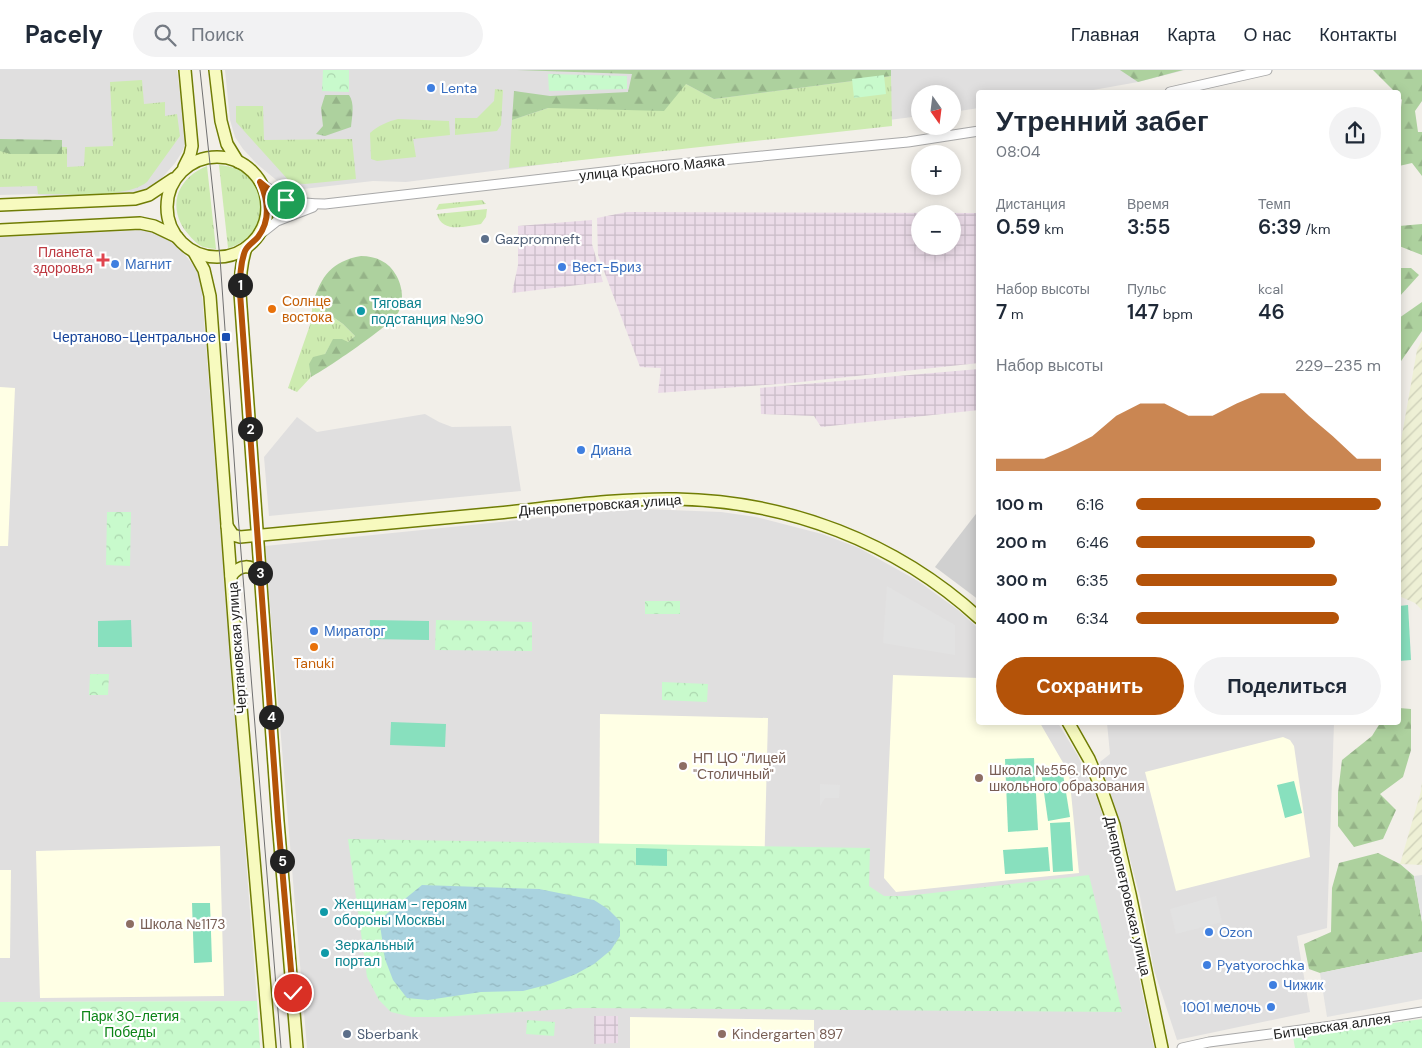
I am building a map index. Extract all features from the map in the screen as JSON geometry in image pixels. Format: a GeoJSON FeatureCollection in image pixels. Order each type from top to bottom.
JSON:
{"type":"FeatureCollection","features":[{"type":"Feature","properties":{"kind":"main road","name":"Чертановская улица"},"geometry":{"type":"LineString","coordinates":[[183,169],[192,146],[184,70]]}},
{"type":"Feature","properties":{"kind":"main road"},"geometry":{"type":"LineString","coordinates":[[215,70],[221,121],[227,144],[238,162],[254,174],[260,182]]}},
{"type":"Feature","properties":{"kind":"main road","name":"Чертановская улица"},"geometry":{"type":"LineString","coordinates":[[238,162],[222,158],[210,158],[192,163],[174,178],[167,204],[172,227],[178,238],[194,252],[204,270],[210,296],[270,1048]]}},
{"type":"Feature","properties":{"kind":"main road"},"geometry":{"type":"LineString","coordinates":[[0,205],[135,199],[150,195],[174,178]]}},
{"type":"Feature","properties":{"kind":"main road","name":"Чертановская улица"},"geometry":{"type":"LineString","coordinates":[[194,252],[220,258],[235,254],[246,248],[258,236],[265,223],[267,209],[266,195],[260,182]]}},
{"type":"Feature","properties":{"kind":"main road"},"geometry":{"type":"LineString","coordinates":[[0,230],[140,223],[154,226],[178,238]]}},
{"type":"Feature","properties":{"kind":"main road","name":"Чертановская улица"},"geometry":{"type":"LineString","coordinates":[[246,248],[242,260],[240,293],[297,1048]]}},
{"type":"Feature","properties":{"kind":"main road","name":"Днепропетровская улица"},"geometry":{"type":"LineString","coordinates":[[227,526],[233,535],[240,537],[622,501],[710,500],[748,505],[779,512],[834,529],[876,546],[924,575],[976,615]]}},
{"type":"Feature","properties":{"kind":"main road"},"geometry":{"type":"LineString","coordinates":[[231,576],[235,570],[242,566],[248,566],[256,569],[261,576]]}},
{"type":"Feature","properties":{"kind":"main road","name":"Днепропетровская улица"},"geometry":{"type":"LineString","coordinates":[[1070,725],[1089,759],[1114,825],[1162,1048]]}},
{"type":"Feature","properties":{"kind":"street"},"geometry":{"type":"LineString","coordinates":[[1179,90],[1267,70]]}},
{"type":"Feature","properties":{"kind":"street","name":"улица Красного Маяка"},"geometry":{"type":"LineString","coordinates":[[260,182],[286,200],[304,204],[324,204],[638,168],[901,143],[976,131]]}},
{"type":"Feature","properties":{"kind":"street","name":"улица Красного Маяка"},"geometry":{"type":"LineString","coordinates":[[258,236],[277,221],[324,204]]}},
{"type":"Feature","properties":{"kind":"street","name":"Битцевская аллея"},"geometry":{"type":"LineString","coordinates":[[1182,1048],[1209,1042],[1341,1025],[1422,1012]]}},
{"type":"Feature","properties":{"kind":"shaded area"},"geometry":{"type":"Polygon","coordinates":[[[0,70],[177,70],[186,141],[182,152],[154,187],[132,195],[59,198],[34,194],[0,195],[0,70]]]}},
{"type":"Feature","properties":{"kind":"shaded area"},"geometry":{"type":"Polygon","coordinates":[[[225,70],[1185,70],[1138,82],[1093,90],[976,90],[976,108],[961,111],[961,85],[911,85],[911,117],[406,182],[373,181],[296,189],[281,184],[257,164],[235,137],[230,120],[225,70]]]}},
{"type":"Feature","properties":{"kind":"shaded area"},"geometry":{"type":"Polygon","coordinates":[[[627,212],[911,213],[911,255],[961,255],[961,213],[976,213],[976,363],[791,383],[658,393],[661,368],[640,367],[598,255],[597,218],[627,212]]]}},
{"type":"Feature","properties":{"kind":"shaded area"},"geometry":{"type":"Polygon","coordinates":[[[592,220],[592,244],[603,282],[512,293],[518,265],[518,226],[592,220]]]}},
{"type":"Feature","properties":{"kind":"shaded area"},"geometry":{"type":"Polygon","coordinates":[[[144,230],[160,234],[175,244],[196,269],[201,281],[257,1001],[0,1002],[0,237],[144,230]]]}},
{"type":"Feature","properties":{"kind":"shaded area"},"geometry":{"type":"Polygon","coordinates":[[[1422,340],[1422,610],[1415,603],[1401,597],[1401,441],[1417,350],[1422,340]]]}},
{"type":"Feature","properties":{"kind":"shaded area"},"geometry":{"type":"Polygon","coordinates":[[[976,369],[976,410],[821,427],[814,416],[761,414],[760,388],[976,369]]]}},
{"type":"Feature","properties":{"kind":"shaded area"},"geometry":{"type":"Polygon","coordinates":[[[0,387],[15,388],[8,546],[0,546],[0,387]]]}},
{"type":"Feature","properties":{"kind":"shaded area"},"geometry":{"type":"Polygon","coordinates":[[[425,414],[452,427],[511,426],[521,491],[269,516],[264,457],[297,417],[317,432],[425,414]]]}},
{"type":"Feature","properties":{"kind":"shaded area"},"geometry":{"type":"Polygon","coordinates":[[[645,509],[721,512],[756,517],[822,534],[859,548],[918,581],[958,610],[976,626],[976,725],[1059,725],[1078,756],[1095,793],[1104,819],[1119,882],[1154,1048],[307,1048],[265,546],[597,512],[645,509]]]}},
{"type":"Feature","properties":{"kind":"shaded area"},"geometry":{"type":"Polygon","coordinates":[[[976,514],[976,598],[935,567],[976,514]]]}},
{"type":"Feature","properties":{"kind":"shaded area"},"geometry":{"type":"Polygon","coordinates":[[[887,586],[955,625],[955,655],[883,643],[887,586]]]}},
{"type":"Feature","properties":{"kind":"shaded area","name":"Школа №556. Корпус школьного образования"},"geometry":{"type":"Polygon","coordinates":[[[893,675],[976,678],[976,725],[1041,725],[1069,773],[1079,873],[896,892],[884,878],[893,675]]]}},
{"type":"Feature","properties":{"kind":"shaded area","name":"НП ЦО \"Лицей \"Столичный\""},"geometry":{"type":"Polygon","coordinates":[[[600,714],[768,718],[764,875],[599,869],[600,714]]]}},
{"type":"Feature","properties":{"kind":"shaded area"},"geometry":{"type":"Polygon","coordinates":[[[1107,725],[1334,725],[1327,928],[1297,936],[1310,1012],[1177,1040],[1154,970],[1140,897],[1121,825],[1100,762],[1110,754],[1107,725]]]}},
{"type":"Feature","properties":{"kind":"shaded area"},"geometry":{"type":"Polygon","coordinates":[[[1283,737],[1290,740],[1294,746],[1310,857],[1176,891],[1145,772],[1283,737]]]}},
{"type":"Feature","properties":{"kind":"shaded area"},"geometry":{"type":"Polygon","coordinates":[[[1422,782],[1422,865],[1400,864],[1421,791],[1422,782]]]}},
{"type":"Feature","properties":{"kind":"shaded area"},"geometry":{"type":"Polygon","coordinates":[[[820,784],[840,785],[839,798],[825,798],[820,806],[820,784]]]}},
{"type":"Feature","properties":{"kind":"shaded area","name":"Школа №1173"},"geometry":{"type":"Polygon","coordinates":[[[220,846],[224,996],[40,998],[36,851],[220,846]]]}},
{"type":"Feature","properties":{"kind":"shaded area"},"geometry":{"type":"Polygon","coordinates":[[[0,870],[11,870],[10,958],[0,958],[0,870]]]}},
{"type":"Feature","properties":{"kind":"shaded area"},"geometry":{"type":"Polygon","coordinates":[[[1422,875],[1422,922],[1414,876],[1422,875]]]}},
{"type":"Feature","properties":{"kind":"shaded area"},"geometry":{"type":"Polygon","coordinates":[[[1216,896],[1222,922],[1176,934],[1170,909],[1216,896]]]}},
{"type":"Feature","properties":{"kind":"shaded area"},"geometry":{"type":"Polygon","coordinates":[[[1422,952],[1422,999],[1327,1017],[1320,973],[1422,952]]]}},
{"type":"Feature","properties":{"kind":"shaded area"},"geometry":{"type":"Polygon","coordinates":[[[594,1016],[618,1016],[618,1043],[594,1044],[594,1016]]]}},
{"type":"Feature","properties":{"kind":"shaded area","name":"Kindergarten 897"},"geometry":{"type":"Polygon","coordinates":[[[630,1017],[814,1020],[814,1048],[630,1048],[630,1017]]]}},
{"type":"Feature","properties":{"kind":"green space"},"geometry":{"type":"Polygon","coordinates":[[[323,70],[349,70],[349,92],[322,91],[323,70]]]}},
{"type":"Feature","properties":{"kind":"green space"},"geometry":{"type":"Polygon","coordinates":[[[517,70],[891,70],[891,76],[714,99],[686,84],[664,111],[548,108],[512,120],[514,91],[550,96],[628,92],[632,74],[517,70]]]}},
{"type":"Feature","properties":{"kind":"green space"},"geometry":{"type":"Polygon","coordinates":[[[1120,70],[1183,70],[1138,82],[1120,70]]]}},
{"type":"Feature","properties":{"kind":"green space"},"geometry":{"type":"Polygon","coordinates":[[[1373,70],[1422,70],[1422,101],[1415,111],[1418,132],[1422,132],[1422,176],[1412,163],[1401,166],[1401,90],[1393,90],[1373,70]]]}},
{"type":"Feature","properties":{"kind":"green space"},"geometry":{"type":"Polygon","coordinates":[[[548,74],[627,76],[627,89],[549,91],[548,74]]]}},
{"type":"Feature","properties":{"kind":"green space"},"geometry":{"type":"Polygon","coordinates":[[[884,75],[886,94],[854,98],[852,79],[884,75]]]}},
{"type":"Feature","properties":{"kind":"green space"},"geometry":{"type":"Polygon","coordinates":[[[891,76],[892,126],[509,168],[512,120],[548,108],[590,108],[686,84],[714,99],[891,76]]]}},
{"type":"Feature","properties":{"kind":"green space"},"geometry":{"type":"Polygon","coordinates":[[[142,80],[144,104],[165,102],[165,116],[177,114],[180,136],[147,182],[125,191],[79,195],[38,194],[37,186],[0,187],[0,145],[67,147],[67,167],[84,166],[85,147],[113,146],[110,82],[142,80]]]}},
{"type":"Feature","properties":{"kind":"green space"},"geometry":{"type":"Polygon","coordinates":[[[495,89],[503,90],[501,125],[497,131],[455,135],[455,118],[477,118],[494,101],[495,89]]]}},
{"type":"Feature","properties":{"kind":"green space"},"geometry":{"type":"Polygon","coordinates":[[[325,95],[349,95],[353,106],[351,127],[325,136],[316,134],[323,126],[321,108],[325,95]]]}},
{"type":"Feature","properties":{"kind":"green space"},"geometry":{"type":"Polygon","coordinates":[[[236,106],[263,106],[264,140],[352,139],[356,179],[305,184],[291,183],[236,122],[236,106]]]}},
{"type":"Feature","properties":{"kind":"green space"},"geometry":{"type":"Polygon","coordinates":[[[398,119],[449,121],[450,135],[413,139],[416,157],[377,161],[371,159],[370,133],[383,124],[398,119]]]}},
{"type":"Feature","properties":{"kind":"green space"},"geometry":{"type":"Polygon","coordinates":[[[0,139],[62,140],[62,154],[10,154],[0,151],[0,139]]]}},
{"type":"Feature","properties":{"kind":"green space"},"geometry":{"type":"Polygon","coordinates":[[[219,165],[236,168],[248,174],[258,187],[261,198],[260,219],[255,229],[239,244],[228,248],[219,165]]]}},
{"type":"Feature","properties":{"kind":"green space"},"geometry":{"type":"Polygon","coordinates":[[[207,166],[216,249],[203,247],[194,241],[184,229],[177,209],[179,191],[183,184],[207,166]]]}},
{"type":"Feature","properties":{"kind":"green space"},"geometry":{"type":"Polygon","coordinates":[[[482,200],[486,204],[436,210],[439,204],[482,200]]]}},
{"type":"Feature","properties":{"kind":"green space"},"geometry":{"type":"Polygon","coordinates":[[[487,209],[486,217],[481,224],[462,227],[444,224],[437,214],[487,209]]]}},
{"type":"Feature","properties":{"kind":"green space"},"geometry":{"type":"Polygon","coordinates":[[[1422,224],[1422,255],[1401,247],[1401,226],[1422,224]]]}},
{"type":"Feature","properties":{"kind":"green space"},"geometry":{"type":"Polygon","coordinates":[[[361,256],[372,257],[382,261],[393,270],[401,289],[400,309],[393,319],[371,337],[311,377],[309,364],[313,357],[325,354],[333,339],[342,339],[348,342],[355,336],[343,324],[313,303],[316,293],[324,278],[335,266],[351,258],[361,256]]]}},
{"type":"Feature","properties":{"kind":"green space"},"geometry":{"type":"Polygon","coordinates":[[[1401,268],[1411,268],[1419,275],[1401,295],[1401,268]]]}},
{"type":"Feature","properties":{"kind":"green space"},"geometry":{"type":"Polygon","coordinates":[[[1422,302],[1422,331],[1401,361],[1401,317],[1422,302]]]}},
{"type":"Feature","properties":{"kind":"green space"},"geometry":{"type":"Polygon","coordinates":[[[313,303],[343,324],[355,336],[348,342],[333,340],[310,373],[311,377],[297,392],[288,388],[310,325],[313,303]]]}},
{"type":"Feature","properties":{"kind":"green space"},"geometry":{"type":"Polygon","coordinates":[[[107,512],[131,512],[130,566],[106,565],[107,512]]]}},
{"type":"Feature","properties":{"kind":"green space"},"geometry":{"type":"Polygon","coordinates":[[[645,601],[680,601],[680,614],[645,614],[645,601]]]}},
{"type":"Feature","properties":{"kind":"green space"},"geometry":{"type":"Polygon","coordinates":[[[1408,605],[1411,660],[1401,661],[1401,606],[1408,605]]]}},
{"type":"Feature","properties":{"kind":"green space"},"geometry":{"type":"Polygon","coordinates":[[[131,620],[132,647],[98,647],[98,621],[131,620]]]}},
{"type":"Feature","properties":{"kind":"green space"},"geometry":{"type":"Polygon","coordinates":[[[370,620],[429,621],[429,640],[369,639],[370,620]]]}},
{"type":"Feature","properties":{"kind":"green space"},"geometry":{"type":"Polygon","coordinates":[[[436,620],[532,622],[532,651],[435,650],[436,620]]]}},
{"type":"Feature","properties":{"kind":"green space"},"geometry":{"type":"Polygon","coordinates":[[[90,674],[109,674],[108,695],[89,695],[90,674]]]}},
{"type":"Feature","properties":{"kind":"green space"},"geometry":{"type":"Polygon","coordinates":[[[662,682],[708,684],[707,702],[662,700],[662,682]]]}},
{"type":"Feature","properties":{"kind":"green space"},"geometry":{"type":"Polygon","coordinates":[[[1401,708],[1411,709],[1411,750],[1403,777],[1380,794],[1396,810],[1383,839],[1354,847],[1338,826],[1338,793],[1342,760],[1372,736],[1379,725],[1401,725],[1401,708]]]}},
{"type":"Feature","properties":{"kind":"green space"},"geometry":{"type":"Polygon","coordinates":[[[391,722],[446,724],[445,747],[390,745],[391,722]]]}},
{"type":"Feature","properties":{"kind":"green space"},"geometry":{"type":"Polygon","coordinates":[[[1034,758],[1038,830],[1008,832],[1005,759],[1034,758]]]}},
{"type":"Feature","properties":{"kind":"green space"},"geometry":{"type":"Polygon","coordinates":[[[1062,768],[1070,817],[1048,821],[1041,771],[1062,768]]]}},
{"type":"Feature","properties":{"kind":"green space"},"geometry":{"type":"Polygon","coordinates":[[[1294,781],[1302,813],[1285,818],[1277,785],[1294,781]]]}},
{"type":"Feature","properties":{"kind":"green space"},"geometry":{"type":"Polygon","coordinates":[[[1070,822],[1073,871],[1053,872],[1050,823],[1070,822]]]}},
{"type":"Feature","properties":{"kind":"green space"},"geometry":{"type":"Polygon","coordinates":[[[348,839],[870,848],[869,886],[884,896],[906,896],[1089,875],[1122,1012],[580,1008],[441,1017],[412,1017],[391,1012],[379,1000],[367,977],[348,839]]]}},
{"type":"Feature","properties":{"kind":"green space"},"geometry":{"type":"Polygon","coordinates":[[[1048,847],[1050,871],[1005,874],[1003,850],[1048,847]]]}},
{"type":"Feature","properties":{"kind":"green space"},"geometry":{"type":"Polygon","coordinates":[[[636,848],[667,849],[667,866],[636,865],[636,848]]]}},
{"type":"Feature","properties":{"kind":"green space"},"geometry":{"type":"Polygon","coordinates":[[[1378,853],[1400,864],[1414,876],[1422,922],[1422,952],[1320,973],[1309,969],[1304,944],[1331,932],[1332,888],[1339,863],[1378,853]]]}},
{"type":"Feature","properties":{"kind":"green space"},"geometry":{"type":"Polygon","coordinates":[[[192,903],[210,903],[212,962],[194,963],[192,903]]]}},
{"type":"Feature","properties":{"kind":"green space","name":"Парк 30-летия Победы"},"geometry":{"type":"Polygon","coordinates":[[[257,1001],[260,1048],[0,1048],[0,1002],[257,1001]]]}},
{"type":"Feature","properties":{"kind":"green space"},"geometry":{"type":"Polygon","coordinates":[[[1422,1019],[1422,1048],[1295,1048],[1293,1037],[1422,1019]]]}},
{"type":"Feature","properties":{"kind":"green space"},"geometry":{"type":"Polygon","coordinates":[[[527,1020],[555,1022],[554,1036],[526,1034],[527,1020]]]}},
{"type":"Feature","properties":{"kind":"water"},"geometry":{"type":"Polygon","coordinates":[[[422,885],[539,889],[594,900],[608,909],[620,921],[620,936],[611,950],[594,964],[576,974],[550,984],[523,991],[481,992],[428,1000],[407,998],[393,980],[385,959],[380,925],[384,916],[422,885]]]}},
{"type":"Feature","properties":{"kind":"tram line"},"geometry":{"type":"LineString","coordinates":[[200,70],[220,258],[238,515],[281,1048]]}},
{"type":"Feature","properties":{"kind":"place","name":"Lenta"},"geometry":{"type":"Point","coordinates":[431,88]}},
{"type":"Feature","properties":{"kind":"place","name":"Gazpromneft"},"geometry":{"type":"Point","coordinates":[485,239]}},
{"type":"Feature","properties":{"kind":"place","name":"Планета здоровья"},"geometry":{"type":"Point","coordinates":[103,260]}},
{"type":"Feature","properties":{"kind":"place","name":"Магнит"},"geometry":{"type":"Point","coordinates":[115,264]}},
{"type":"Feature","properties":{"kind":"place","name":"Вест-Бриз"},"geometry":{"type":"Point","coordinates":[562,267]}},
{"type":"Feature","properties":{"kind":"place","name":"Солнце востока"},"geometry":{"type":"Point","coordinates":[272,309]}},
{"type":"Feature","properties":{"kind":"place","name":"Тяговая подстанция №90"},"geometry":{"type":"Point","coordinates":[361,311]}},
{"type":"Feature","properties":{"kind":"place","name":"Чертаново-Центральное"},"geometry":{"type":"Point","coordinates":[226,337]}},
{"type":"Feature","properties":{"kind":"place","name":"Диана"},"geometry":{"type":"Point","coordinates":[581,450]}},
{"type":"Feature","properties":{"kind":"place","name":"Мираторг"},"geometry":{"type":"Point","coordinates":[314,631]}},
{"type":"Feature","properties":{"kind":"place","name":"Tanuki"},"geometry":{"type":"Point","coordinates":[314,647]}},
{"type":"Feature","properties":{"kind":"place","name":"НП ЦО \"Лицей \"Столичный\""},"geometry":{"type":"Point","coordinates":[683,766]}},
{"type":"Feature","properties":{"kind":"place","name":"Школа №556. Корпус школьного образования"},"geometry":{"type":"Point","coordinates":[979,778]}},
{"type":"Feature","properties":{"kind":"place","name":"Женщинам - героям обороны Москвы"},"geometry":{"type":"Point","coordinates":[324,912]}},
{"type":"Feature","properties":{"kind":"place","name":"Школа №1173"},"geometry":{"type":"Point","coordinates":[130,924]}},
{"type":"Feature","properties":{"kind":"place","name":"Ozon"},"geometry":{"type":"Point","coordinates":[1209,932]}},
{"type":"Feature","properties":{"kind":"place","name":"Зеркальный портал"},"geometry":{"type":"Point","coordinates":[325,953]}},
{"type":"Feature","properties":{"kind":"place","name":"Pyatyorochka"},"geometry":{"type":"Point","coordinates":[1207,965]}},
{"type":"Feature","properties":{"kind":"place","name":"Чижик"},"geometry":{"type":"Point","coordinates":[1273,985]}},
{"type":"Feature","properties":{"kind":"place","name":"1001 мелочь"},"geometry":{"type":"Point","coordinates":[1271,1007]}},
{"type":"Feature","properties":{"kind":"place","name":"Sberbank"},"geometry":{"type":"Point","coordinates":[347,1034]}},
{"type":"Feature","properties":{"kind":"place","name":"Kindergarten 897"},"geometry":{"type":"Point","coordinates":[722,1034]}},
{"type":"Feature","properties":{"kind":"route"},"geometry":{"type":"LineString","coordinates":[[286,200],[260,182],[266,195],[265,223],[258,236],[246,248],[242,260],[240,293],[278,821],[293,993]]}}]}
